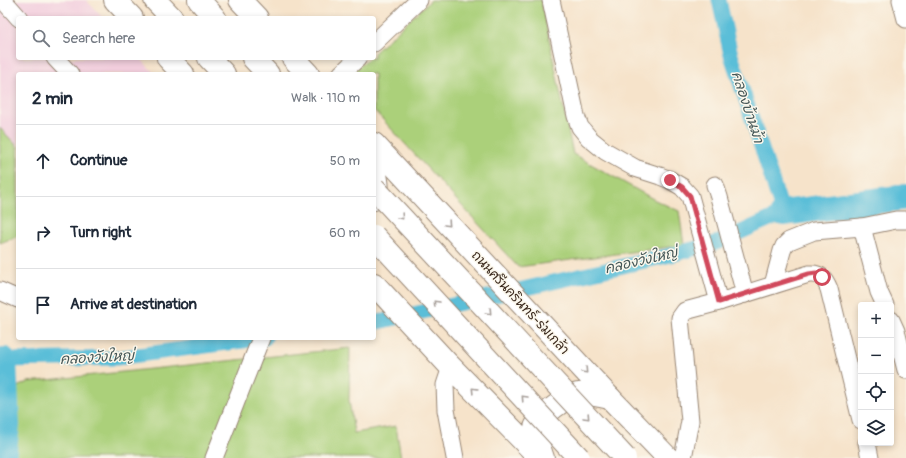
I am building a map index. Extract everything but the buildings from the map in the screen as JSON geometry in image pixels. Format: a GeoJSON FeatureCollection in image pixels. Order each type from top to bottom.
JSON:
{"type":"FeatureCollection","features":[{"type":"Feature","properties":{"kind":"main road"},"geometry":{"type":"LineString","coordinates":[[115,0],[130,16]]}},
{"type":"Feature","properties":{"kind":"main road"},"geometry":{"type":"LineString","coordinates":[[155,0],[170,16]]}},
{"type":"Feature","properties":{"kind":"main road"},"geometry":{"type":"LineString","coordinates":[[199,0],[213,16]]}},
{"type":"Feature","properties":{"kind":"main road"},"geometry":{"type":"LineString","coordinates":[[240,0],[255,16]]}},
{"type":"Feature","properties":{"kind":"main road"},"geometry":{"type":"LineString","coordinates":[[170,60],[181,72]]}},
{"type":"Feature","properties":{"kind":"main road"},"geometry":{"type":"LineString","coordinates":[[211,60],[222,72]]}},
{"type":"Feature","properties":{"kind":"main road"},"geometry":{"type":"LineString","coordinates":[[255,60],[266,72]]}},
{"type":"Feature","properties":{"kind":"main road"},"geometry":{"type":"LineString","coordinates":[[295,60],[306,72]]}},
{"type":"Feature","properties":{"kind":"main road","name":"ถนนศรีนครินทร์-ร่มเกล้า"},"geometry":{"type":"LineString","coordinates":[[376,146],[610,398],[668,458]]}},
{"type":"Feature","properties":{"kind":"main road"},"geometry":{"type":"LineString","coordinates":[[376,175],[378,185],[376,196]]}},
{"type":"Feature","properties":{"kind":"main road"},"geometry":{"type":"LineString","coordinates":[[376,190],[625,458]]}},
{"type":"Feature","properties":{"kind":"main road"},"geometry":{"type":"LineString","coordinates":[[376,238],[579,458]]}},
{"type":"Feature","properties":{"kind":"main road"},"geometry":{"type":"LineString","coordinates":[[376,286],[540,458]]}},
{"type":"Feature","properties":{"kind":"main road"},"geometry":{"type":"LineString","coordinates":[[543,458],[535,427],[538,421],[552,408],[569,397],[578,394],[610,398]]}},
{"type":"Feature","properties":{"kind":"street"},"geometry":{"type":"LineString","coordinates":[[2,0],[17,16]]}},
{"type":"Feature","properties":{"kind":"street"},"geometry":{"type":"LineString","coordinates":[[376,41],[419,0]]}},
{"type":"Feature","properties":{"kind":"street"},"geometry":{"type":"LineString","coordinates":[[551,0],[576,116],[580,127],[589,138],[605,151],[635,168],[670,180],[682,187],[690,196],[718,297]]}},
{"type":"Feature","properties":{"kind":"street"},"geometry":{"type":"LineString","coordinates":[[901,0],[906,19]]}},
{"type":"Feature","properties":{"kind":"street"},"geometry":{"type":"LineString","coordinates":[[57,60],[68,72]]}},
{"type":"Feature","properties":{"kind":"street"},"geometry":{"type":"LineString","coordinates":[[343,72],[356,60]]}},
{"type":"Feature","properties":{"kind":"street"},"geometry":{"type":"LineString","coordinates":[[717,191],[744,288]]}},
{"type":"Feature","properties":{"kind":"street"},"geometry":{"type":"LineString","coordinates":[[773,285],[782,251],[784,246],[789,241],[814,231],[862,227],[896,220],[906,220]]}},
{"type":"Feature","properties":{"kind":"street"},"geometry":{"type":"LineString","coordinates":[[862,227],[879,292],[884,302]]}},
{"type":"Feature","properties":{"kind":"street"},"geometry":{"type":"LineString","coordinates":[[683,458],[690,421],[680,318],[685,311],[744,288],[773,285],[816,273],[822,277],[826,283],[858,410]]}},
{"type":"Feature","properties":{"kind":"street"},"geometry":{"type":"LineString","coordinates":[[0,291],[16,299]]}},
{"type":"Feature","properties":{"kind":"street"},"geometry":{"type":"LineString","coordinates":[[894,327],[906,370]]}},
{"type":"Feature","properties":{"kind":"street"},"geometry":{"type":"LineString","coordinates":[[214,458],[260,340]]}},
{"type":"Feature","properties":{"kind":"street"},"geometry":{"type":"LineString","coordinates":[[450,365],[445,385],[446,410],[455,458]]}},
{"type":"Feature","properties":{"kind":"street"},"geometry":{"type":"LineString","coordinates":[[868,446],[870,458]]}},
{"type":"Feature","properties":{"kind":"shaded area"},"geometry":{"type":"Polygon","coordinates":[[[0,0],[86,0],[101,16],[16,16],[16,60],[142,60],[153,72],[16,72],[16,145],[0,128],[0,0]]]}},
{"type":"Feature","properties":{"kind":"green space"},"geometry":{"type":"Polygon","coordinates":[[[431,0],[541,0],[573,154],[655,200],[679,211],[684,245],[518,267],[376,112],[376,72],[353,72],[367,60],[376,60],[376,51],[431,0]]]}},
{"type":"Feature","properties":{"kind":"green space"},"geometry":{"type":"Polygon","coordinates":[[[0,128],[16,145],[16,237],[0,243],[0,128]]]}},
{"type":"Feature","properties":{"kind":"green space"},"geometry":{"type":"Polygon","coordinates":[[[350,348],[349,400],[354,433],[396,426],[401,458],[15,458],[17,387],[28,382],[350,348]]]}},
{"type":"Feature","properties":{"kind":"waterway","name":"คลองวังใหญ่"},"geometry":{"type":"LineString","coordinates":[[376,323],[671,255],[719,242],[783,213],[731,55],[719,0]]}},
{"type":"Feature","properties":{"kind":"waterway","name":"คลองวังใหญ่"},"geometry":{"type":"LineString","coordinates":[[783,213],[906,197]]}},
{"type":"Feature","properties":{"kind":"waterway","name":"คลองวังใหญ่"},"geometry":{"type":"LineString","coordinates":[[0,357],[4,360],[116,358],[250,340]]}},
{"type":"Feature","properties":{"kind":"waterway"},"geometry":{"type":"LineString","coordinates":[[3,458],[7,425],[4,360]]}},
{"type":"Feature","properties":{"kind":"route"},"geometry":{"type":"LineString","coordinates":[[670,180],[682,187],[690,196],[719,302],[809,274],[816,273],[822,277]]}},
{"type":"Feature","properties":{"kind":"water label","name":"คลองบ้านม้า"},"geometry":{"type":"Point","coordinates":[748,107]}}]}
